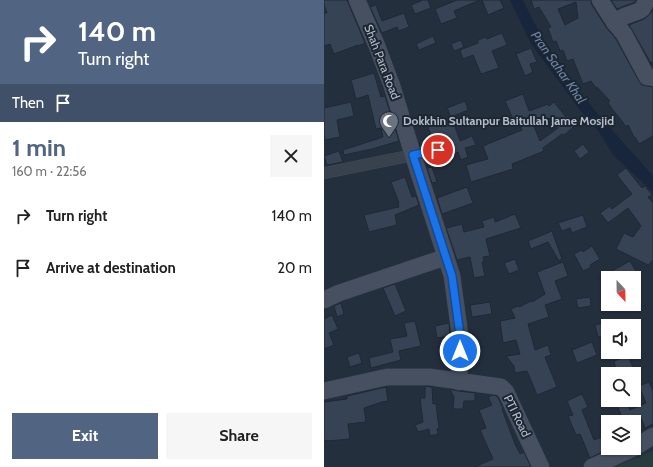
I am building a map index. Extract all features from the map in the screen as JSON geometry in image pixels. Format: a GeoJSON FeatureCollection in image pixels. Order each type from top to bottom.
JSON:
{"type":"FeatureCollection","features":[{"type":"Feature","properties":{"kind":"street","name":"Shah Para Road"},"geometry":{"type":"LineString","coordinates":[[357,0],[392,86],[452,276],[460,335],[459,382]]}},
{"type":"Feature","properties":{"kind":"street"},"geometry":{"type":"LineString","coordinates":[[600,0],[614,22],[624,34],[647,77],[651,76],[653,78]]}},
{"type":"Feature","properties":{"kind":"street"},"geometry":{"type":"LineString","coordinates":[[614,22],[639,11],[642,9],[647,0]]}},
{"type":"Feature","properties":{"kind":"street"},"geometry":{"type":"LineString","coordinates":[[324,173],[438,150]]}},
{"type":"Feature","properties":{"kind":"street"},"geometry":{"type":"LineString","coordinates":[[324,300],[339,293],[446,256]]}},
{"type":"Feature","properties":{"kind":"street","name":"PTI Road"},"geometry":{"type":"LineString","coordinates":[[324,391],[387,377],[430,377],[501,387],[506,392],[541,467]]}},
{"type":"Feature","properties":{"kind":"street"},"geometry":{"type":"LineString","coordinates":[[592,467],[634,448],[653,436]]}},
{"type":"Feature","properties":{"kind":"green space"},"geometry":{"type":"Polygon","coordinates":[[[653,451],[653,467],[614,467],[653,451]]]}},
{"type":"Feature","properties":{"kind":"water","name":"Pran Sahar Khal"},"geometry":{"type":"Polygon","coordinates":[[[510,0],[523,0],[552,54],[579,91],[653,176],[653,192],[613,155],[599,132],[580,110],[531,44],[510,0]]]}},
{"type":"Feature","properties":{"kind":"building"},"geometry":{"type":"Polygon","coordinates":[[[324,0],[347,0],[365,43],[334,54],[330,44],[324,46],[324,13],[327,13],[324,0]]]}},
{"type":"Feature","properties":{"kind":"building"},"geometry":{"type":"Polygon","coordinates":[[[423,0],[428,0],[431,8],[415,14],[411,5],[423,0]]]}},
{"type":"Feature","properties":{"kind":"building"},"geometry":{"type":"Polygon","coordinates":[[[457,0],[480,0],[454,11],[457,18],[441,24],[435,9],[457,0]]]}},
{"type":"Feature","properties":{"kind":"building"},"geometry":{"type":"Polygon","coordinates":[[[482,0],[500,0],[504,8],[488,15],[482,0]]]}},
{"type":"Feature","properties":{"kind":"building"},"geometry":{"type":"Polygon","coordinates":[[[531,0],[591,0],[592,5],[606,27],[616,39],[639,81],[642,85],[653,87],[653,136],[639,144],[628,125],[626,127],[608,103],[610,101],[597,87],[596,88],[591,81],[583,84],[573,59],[567,61],[563,50],[560,51],[556,41],[553,42],[548,28],[551,27],[539,7],[534,9],[531,0]],[[576,2],[558,9],[565,25],[578,18],[576,2]]]}},
{"type":"Feature","properties":{"kind":"building"},"geometry":{"type":"Polygon","coordinates":[[[611,0],[636,0],[636,1],[617,9],[611,0]]]}},
{"type":"Feature","properties":{"kind":"building"},"geometry":{"type":"Polygon","coordinates":[[[376,5],[382,21],[404,13],[409,27],[399,31],[397,27],[382,33],[370,7],[376,5]]]}},
{"type":"Feature","properties":{"kind":"building"},"geometry":{"type":"Polygon","coordinates":[[[653,9],[652,65],[629,25],[644,19],[653,9]]]}},
{"type":"Feature","properties":{"kind":"building"},"geometry":{"type":"Polygon","coordinates":[[[502,33],[507,45],[492,51],[499,68],[481,74],[473,55],[463,59],[460,50],[478,43],[478,40],[486,37],[487,39],[502,33]]]}},
{"type":"Feature","properties":{"kind":"building"},"geometry":{"type":"Polygon","coordinates":[[[433,36],[436,43],[419,50],[416,44],[433,36]]]}},
{"type":"Feature","properties":{"kind":"building"},"geometry":{"type":"Polygon","coordinates":[[[461,40],[464,47],[454,51],[451,44],[461,40]]]}},
{"type":"Feature","properties":{"kind":"building"},"geometry":{"type":"Polygon","coordinates":[[[531,48],[537,62],[530,64],[533,72],[525,76],[516,54],[531,48]]]}},
{"type":"Feature","properties":{"kind":"building"},"geometry":{"type":"Polygon","coordinates":[[[374,73],[381,97],[385,96],[399,141],[344,155],[343,150],[383,137],[381,128],[376,129],[368,95],[356,99],[351,80],[374,73]]]}},
{"type":"Feature","properties":{"kind":"building"},"geometry":{"type":"Polygon","coordinates":[[[523,94],[529,111],[548,104],[549,106],[554,102],[566,117],[568,115],[576,125],[564,135],[562,134],[543,148],[544,151],[512,164],[513,169],[471,182],[466,165],[488,159],[483,146],[522,130],[517,117],[513,119],[505,101],[523,94]],[[549,118],[533,124],[540,141],[558,128],[549,118]]]}},
{"type":"Feature","properties":{"kind":"building"},"geometry":{"type":"Polygon","coordinates":[[[465,101],[468,110],[451,117],[447,108],[465,101]]]}},
{"type":"Feature","properties":{"kind":"building"},"geometry":{"type":"Polygon","coordinates":[[[351,102],[354,116],[337,120],[340,137],[325,140],[324,108],[351,102]]]}},
{"type":"Feature","properties":{"kind":"building"},"geometry":{"type":"Polygon","coordinates":[[[452,118],[460,141],[472,136],[476,145],[465,148],[468,157],[461,160],[458,152],[451,155],[445,139],[434,144],[428,127],[452,118]]]}},
{"type":"Feature","properties":{"kind":"building"},"geometry":{"type":"Polygon","coordinates":[[[583,144],[589,152],[580,159],[574,151],[583,144]]]}},
{"type":"Feature","properties":{"kind":"building"},"geometry":{"type":"Polygon","coordinates":[[[339,151],[343,162],[327,165],[324,156],[339,151]]]}},
{"type":"Feature","properties":{"kind":"building"},"geometry":{"type":"Polygon","coordinates":[[[432,167],[437,182],[432,183],[427,168],[432,167]]]}},
{"type":"Feature","properties":{"kind":"building"},"geometry":{"type":"Polygon","coordinates":[[[626,168],[642,188],[645,186],[652,195],[648,197],[653,203],[653,260],[648,265],[616,249],[624,233],[633,237],[641,226],[628,208],[608,223],[600,213],[610,206],[612,209],[632,194],[617,175],[626,168]]]}},
{"type":"Feature","properties":{"kind":"building"},"geometry":{"type":"Polygon","coordinates":[[[405,177],[412,197],[416,196],[419,205],[395,215],[397,225],[369,232],[364,215],[399,207],[399,203],[391,182],[405,177]]]}},
{"type":"Feature","properties":{"kind":"building"},"geometry":{"type":"Polygon","coordinates":[[[467,187],[473,203],[442,214],[437,198],[467,187]]]}},
{"type":"Feature","properties":{"kind":"building"},"geometry":{"type":"Polygon","coordinates":[[[515,214],[521,228],[486,239],[490,256],[483,257],[484,261],[482,262],[485,276],[474,278],[470,257],[457,260],[446,228],[462,224],[464,232],[484,227],[482,221],[494,217],[495,222],[515,214]]]}},
{"type":"Feature","properties":{"kind":"building"},"geometry":{"type":"Polygon","coordinates":[[[583,215],[587,227],[572,233],[570,228],[562,231],[558,223],[583,215]]]}},
{"type":"Feature","properties":{"kind":"building"},"geometry":{"type":"Polygon","coordinates":[[[552,231],[562,259],[559,261],[548,242],[531,249],[528,241],[552,231]]]}},
{"type":"Feature","properties":{"kind":"building"},"geometry":{"type":"Polygon","coordinates":[[[592,246],[600,259],[590,265],[591,267],[583,271],[574,254],[582,250],[583,252],[592,246]]]}},
{"type":"Feature","properties":{"kind":"building"},"geometry":{"type":"Polygon","coordinates":[[[515,259],[519,270],[509,274],[504,263],[515,259]]]}},
{"type":"Feature","properties":{"kind":"building"},"geometry":{"type":"Polygon","coordinates":[[[630,261],[636,271],[612,271],[630,261]]]}},
{"type":"Feature","properties":{"kind":"building"},"geometry":{"type":"Polygon","coordinates":[[[563,262],[568,276],[555,281],[562,299],[545,305],[549,317],[528,324],[535,350],[548,345],[551,355],[545,357],[557,387],[537,395],[527,371],[515,373],[514,366],[506,356],[520,354],[516,340],[503,343],[500,321],[515,318],[511,309],[531,301],[532,302],[545,294],[537,272],[563,262]]]}},
{"type":"Feature","properties":{"kind":"building"},"geometry":{"type":"Polygon","coordinates":[[[395,284],[406,311],[395,316],[383,288],[395,284]]]}},
{"type":"Feature","properties":{"kind":"building"},"geometry":{"type":"Polygon","coordinates":[[[590,297],[591,306],[578,308],[576,299],[590,297]]]}},
{"type":"Feature","properties":{"kind":"building"},"geometry":{"type":"Polygon","coordinates":[[[490,302],[492,314],[472,317],[470,305],[490,302]]]}},
{"type":"Feature","properties":{"kind":"building"},"geometry":{"type":"Polygon","coordinates":[[[341,303],[344,314],[337,317],[334,306],[341,303]]]}},
{"type":"Feature","properties":{"kind":"building"},"geometry":{"type":"Polygon","coordinates":[[[332,315],[338,329],[329,333],[334,345],[324,349],[324,319],[332,315]]]}},
{"type":"Feature","properties":{"kind":"building"},"geometry":{"type":"Polygon","coordinates":[[[415,321],[421,346],[399,351],[401,360],[371,368],[369,358],[393,352],[390,339],[407,336],[404,323],[415,321]]]}},
{"type":"Feature","properties":{"kind":"building"},"geometry":{"type":"Polygon","coordinates":[[[449,323],[450,336],[437,338],[435,326],[449,323]]]}},
{"type":"Feature","properties":{"kind":"building"},"geometry":{"type":"Polygon","coordinates":[[[601,324],[601,336],[598,337],[595,325],[601,324]]]}},
{"type":"Feature","properties":{"kind":"building"},"geometry":{"type":"Polygon","coordinates":[[[592,342],[597,355],[577,363],[572,350],[592,342]]]}},
{"type":"Feature","properties":{"kind":"building"},"geometry":{"type":"Polygon","coordinates":[[[359,353],[362,363],[350,367],[347,357],[359,353]]]}},
{"type":"Feature","properties":{"kind":"building"},"geometry":{"type":"Polygon","coordinates":[[[620,359],[629,359],[633,367],[615,367],[614,361],[620,359]]]}},
{"type":"Feature","properties":{"kind":"building"},"geometry":{"type":"Polygon","coordinates":[[[649,382],[653,391],[653,424],[645,428],[641,415],[621,415],[618,407],[628,407],[630,410],[641,407],[641,405],[646,403],[641,391],[641,385],[649,382]]]}},
{"type":"Feature","properties":{"kind":"building"},"geometry":{"type":"Polygon","coordinates":[[[425,386],[432,387],[433,404],[436,403],[439,429],[437,429],[438,434],[430,436],[429,429],[418,432],[415,425],[423,422],[420,398],[425,398],[425,386]]]}},
{"type":"Feature","properties":{"kind":"building"},"geometry":{"type":"Polygon","coordinates":[[[386,387],[388,401],[364,408],[366,422],[348,424],[350,439],[324,441],[324,402],[347,399],[347,396],[386,387]]]}},
{"type":"Feature","properties":{"kind":"building"},"geometry":{"type":"Polygon","coordinates":[[[450,389],[475,393],[475,401],[464,401],[463,409],[453,409],[454,397],[450,389]]]}},
{"type":"Feature","properties":{"kind":"building"},"geometry":{"type":"Polygon","coordinates":[[[582,394],[588,407],[582,410],[594,440],[601,438],[601,452],[590,458],[580,434],[576,435],[568,416],[573,415],[567,401],[582,394]]]}},
{"type":"Feature","properties":{"kind":"building"},"geometry":{"type":"Polygon","coordinates":[[[493,395],[497,396],[503,408],[502,409],[520,454],[524,452],[531,467],[474,467],[493,459],[480,430],[486,428],[479,410],[492,405],[488,397],[493,395]]]}},
{"type":"Feature","properties":{"kind":"place","name":"Dokkhin Sultanpur Baitullah Jame Mosjid"},"geometry":{"type":"Point","coordinates":[389,138]}},
{"type":"Feature","properties":{"kind":"route"},"geometry":{"type":"LineString","coordinates":[[438,150],[413,155],[452,276],[460,335],[460,351]]}}]}
